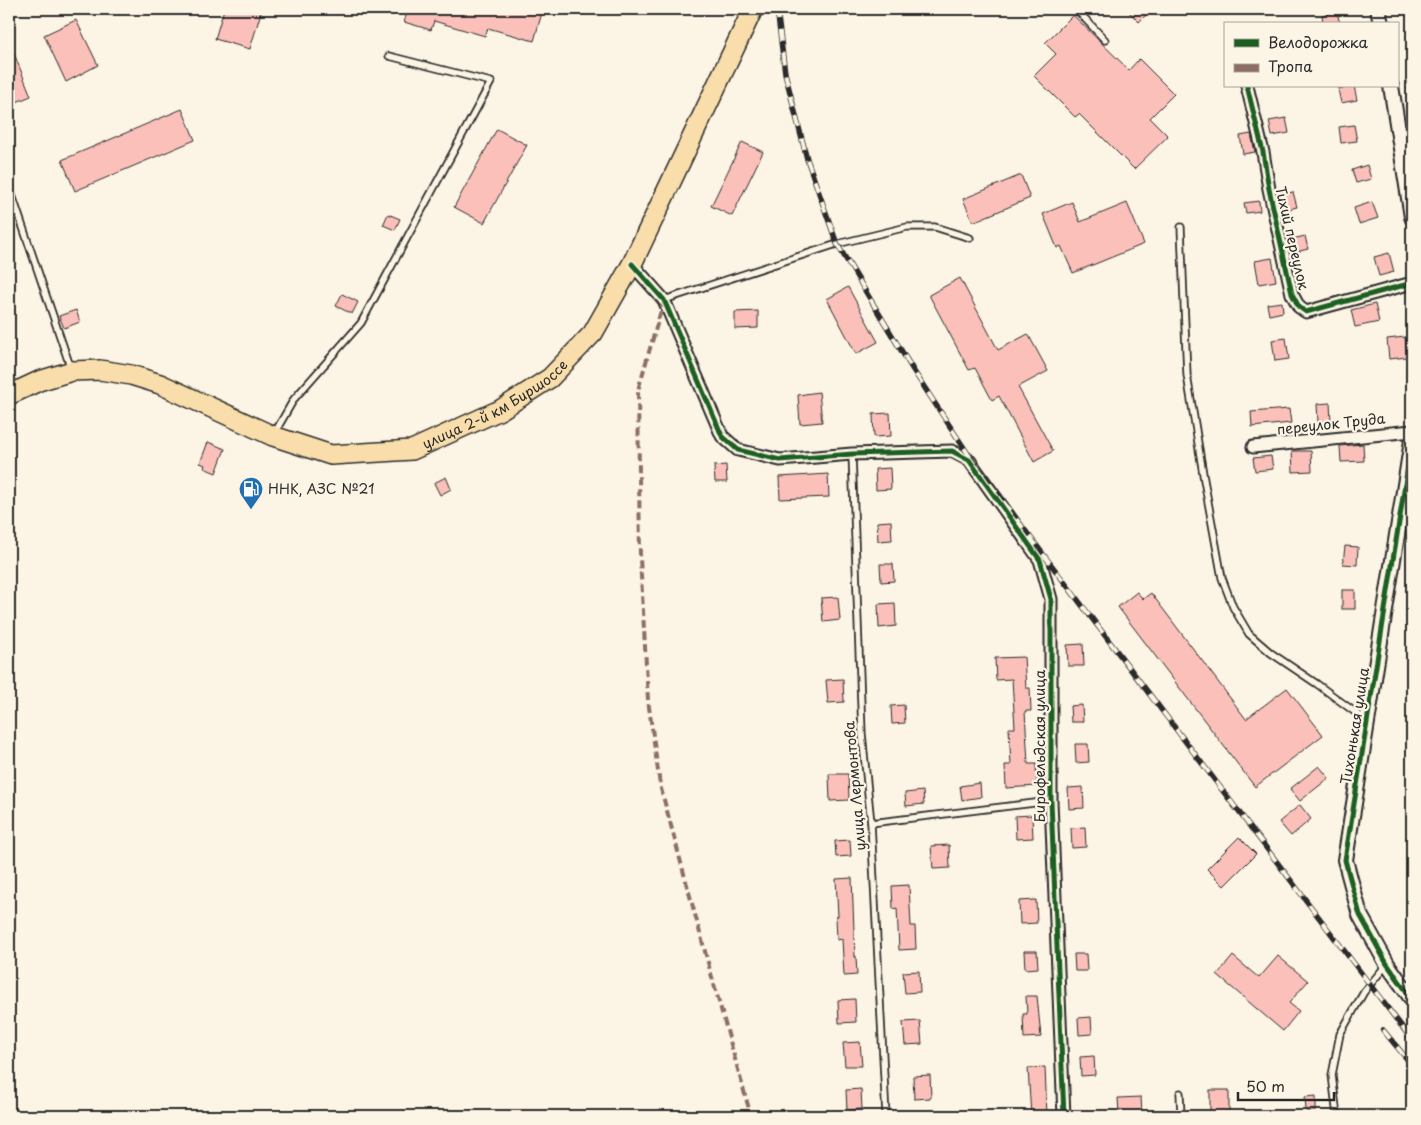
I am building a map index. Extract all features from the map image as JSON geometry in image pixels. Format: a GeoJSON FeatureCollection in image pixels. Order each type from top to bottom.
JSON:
{"type":"FeatureCollection","features":[{"type":"Feature","properties":{"kind":"main road","name":"улица 2-й км Биршоссе"},"geometry":{"type":"LineString","coordinates":[[9,395],[39,381],[72,371],[100,370],[131,375],[160,384],[273,436],[332,455],[412,450],[500,410],[550,378],[592,333],[632,264],[753,9]]}},
{"type":"Feature","properties":{"kind":"street"},"geometry":{"type":"LineString","coordinates":[[1378,9],[1381,22]]}},
{"type":"Feature","properties":{"kind":"street","name":"Тихий переулок"},"geometry":{"type":"LineString","coordinates":[[1247,88],[1263,152],[1269,189],[1292,294],[1299,307],[1306,312],[1412,283]]}},
{"type":"Feature","properties":{"kind":"street"},"geometry":{"type":"LineString","coordinates":[[1391,88],[1412,217]]}},
{"type":"Feature","properties":{"kind":"street"},"geometry":{"type":"LineString","coordinates":[[632,264],[664,300],[722,436],[738,450],[780,460],[852,454]]}},
{"type":"Feature","properties":{"kind":"street","name":"переулок Труда"},"geometry":{"type":"LineString","coordinates":[[1253,447],[1412,431]]}},
{"type":"Feature","properties":{"kind":"street","name":"Тихонькая улица"},"geometry":{"type":"LineString","coordinates":[[1412,441],[1344,860],[1360,915],[1387,964],[1412,999]]}},
{"type":"Feature","properties":{"kind":"street","name":"Бирофельдская улица"},"geometry":{"type":"LineString","coordinates":[[852,454],[952,451],[969,460],[1040,560],[1051,599],[1051,800],[1064,1116]]}},
{"type":"Feature","properties":{"kind":"lane"},"geometry":{"type":"LineString","coordinates":[[1076,9],[1105,40]]}},
{"type":"Feature","properties":{"kind":"lane"},"geometry":{"type":"LineString","coordinates":[[273,436],[294,400],[361,323],[491,82],[389,56]]}},
{"type":"Feature","properties":{"kind":"lane"},"geometry":{"type":"LineString","coordinates":[[9,186],[72,371]]}},
{"type":"Feature","properties":{"kind":"lane"},"geometry":{"type":"LineString","coordinates":[[664,300],[837,244],[907,226],[935,228],[970,238]]}},
{"type":"Feature","properties":{"kind":"lane"},"geometry":{"type":"LineString","coordinates":[[1181,227],[1187,376],[1222,578],[1233,607],[1249,634],[1271,653],[1367,721]]}},
{"type":"Feature","properties":{"kind":"lane","name":"улица Лермонтова"},"geometry":{"type":"LineString","coordinates":[[852,454],[862,734],[871,823],[886,1116]]}},
{"type":"Feature","properties":{"kind":"lane"},"geometry":{"type":"LineString","coordinates":[[871,823],[1051,800]]}},
{"type":"Feature","properties":{"kind":"lane"},"geometry":{"type":"LineString","coordinates":[[1336,1116],[1332,1075],[1340,1034],[1364,992],[1387,964]]}},
{"type":"Feature","properties":{"kind":"lane"},"geometry":{"type":"LineString","coordinates":[[1180,1093],[1181,1116]]}},
{"type":"Feature","properties":{"kind":"building"},"geometry":{"type":"Polygon","coordinates":[[[224,9],[262,9],[250,49],[215,39],[224,9]]]}},
{"type":"Feature","properties":{"kind":"building"},"geometry":{"type":"Polygon","coordinates":[[[408,9],[543,9],[534,41],[488,28],[485,36],[434,21],[431,30],[404,22],[408,9]]]}},
{"type":"Feature","properties":{"kind":"building"},"geometry":{"type":"Polygon","coordinates":[[[1126,9],[1152,9],[1139,22],[1126,9]]]}},
{"type":"Feature","properties":{"kind":"building"},"geometry":{"type":"Polygon","coordinates":[[[1337,12],[1340,22],[1323,22],[1322,15],[1337,12]]]}},
{"type":"Feature","properties":{"kind":"building"},"geometry":{"type":"Polygon","coordinates":[[[1073,15],[1129,70],[1139,59],[1174,94],[1150,118],[1168,136],[1134,169],[1079,114],[1075,117],[1034,76],[1056,54],[1045,43],[1073,15]]]}},
{"type":"Feature","properties":{"kind":"building"},"geometry":{"type":"Polygon","coordinates":[[[76,20],[98,65],[66,82],[44,35],[76,20]]]}},
{"type":"Feature","properties":{"kind":"building"},"geometry":{"type":"Polygon","coordinates":[[[9,41],[31,96],[9,105],[9,41]]]}},
{"type":"Feature","properties":{"kind":"building"},"geometry":{"type":"Polygon","coordinates":[[[1354,88],[1357,100],[1341,103],[1338,89],[1354,88]]]}},
{"type":"Feature","properties":{"kind":"building"},"geometry":{"type":"Polygon","coordinates":[[[182,109],[195,140],[75,191],[62,160],[182,109]]]}},
{"type":"Feature","properties":{"kind":"building"},"geometry":{"type":"Polygon","coordinates":[[[1286,118],[1289,133],[1272,136],[1269,121],[1286,118]]]}},
{"type":"Feature","properties":{"kind":"building"},"geometry":{"type":"Polygon","coordinates":[[[1354,125],[1357,141],[1341,143],[1339,127],[1354,125]]]}},
{"type":"Feature","properties":{"kind":"building"},"geometry":{"type":"Polygon","coordinates":[[[497,129],[527,145],[484,223],[454,207],[497,129]]]}},
{"type":"Feature","properties":{"kind":"building"},"geometry":{"type":"Polygon","coordinates":[[[1251,134],[1255,152],[1243,154],[1240,136],[1251,134]]]}},
{"type":"Feature","properties":{"kind":"building"},"geometry":{"type":"Polygon","coordinates":[[[742,142],[763,152],[732,216],[711,206],[742,142]]]}},
{"type":"Feature","properties":{"kind":"building"},"geometry":{"type":"Polygon","coordinates":[[[1367,165],[1371,179],[1356,183],[1352,170],[1367,165]]]}},
{"type":"Feature","properties":{"kind":"building"},"geometry":{"type":"Polygon","coordinates":[[[1021,175],[1030,198],[973,222],[963,199],[1021,175]]]}},
{"type":"Feature","properties":{"kind":"building"},"geometry":{"type":"Polygon","coordinates":[[[1293,192],[1297,207],[1282,211],[1278,195],[1293,192]]]}},
{"type":"Feature","properties":{"kind":"building"},"geometry":{"type":"Polygon","coordinates":[[[1259,201],[1260,211],[1246,213],[1244,203],[1259,201]]]}},
{"type":"Feature","properties":{"kind":"building"},"geometry":{"type":"Polygon","coordinates":[[[1072,202],[1080,222],[1127,203],[1144,244],[1073,273],[1061,246],[1057,248],[1043,214],[1072,202]]]}},
{"type":"Feature","properties":{"kind":"building"},"geometry":{"type":"Polygon","coordinates":[[[1372,202],[1378,218],[1359,224],[1354,208],[1372,202]]]}},
{"type":"Feature","properties":{"kind":"building"},"geometry":{"type":"Polygon","coordinates":[[[388,214],[400,219],[395,230],[383,225],[388,214]]]}},
{"type":"Feature","properties":{"kind":"building"},"geometry":{"type":"Polygon","coordinates":[[[1305,236],[1308,249],[1292,253],[1288,240],[1305,236]]]}},
{"type":"Feature","properties":{"kind":"building"},"geometry":{"type":"Polygon","coordinates":[[[1389,253],[1394,272],[1379,276],[1374,257],[1389,253]]]}},
{"type":"Feature","properties":{"kind":"building"},"geometry":{"type":"Polygon","coordinates":[[[1272,258],[1276,281],[1259,284],[1255,261],[1272,258]]]}},
{"type":"Feature","properties":{"kind":"building"},"geometry":{"type":"Polygon","coordinates":[[[960,278],[998,350],[1028,334],[1048,371],[1018,387],[1053,451],[1034,462],[999,396],[992,400],[975,368],[969,370],[929,295],[960,278]]]}},
{"type":"Feature","properties":{"kind":"building"},"geometry":{"type":"Polygon","coordinates":[[[848,287],[878,342],[856,354],[827,299],[848,287]]]}},
{"type":"Feature","properties":{"kind":"building"},"geometry":{"type":"Polygon","coordinates":[[[342,294],[358,302],[352,314],[336,306],[342,294]]]}},
{"type":"Feature","properties":{"kind":"building"},"geometry":{"type":"Polygon","coordinates":[[[1282,302],[1283,312],[1269,315],[1267,304],[1282,302]]]}},
{"type":"Feature","properties":{"kind":"building"},"geometry":{"type":"Polygon","coordinates":[[[1375,304],[1379,322],[1355,327],[1351,310],[1375,304]]]}},
{"type":"Feature","properties":{"kind":"building"},"geometry":{"type":"Polygon","coordinates":[[[76,310],[80,322],[64,328],[59,316],[76,310]]]}},
{"type":"Feature","properties":{"kind":"building"},"geometry":{"type":"Polygon","coordinates":[[[758,311],[758,328],[735,329],[735,312],[758,311]]]}},
{"type":"Feature","properties":{"kind":"building"},"geometry":{"type":"Polygon","coordinates":[[[1405,337],[1407,357],[1389,359],[1387,339],[1405,337]]]}},
{"type":"Feature","properties":{"kind":"building"},"geometry":{"type":"Polygon","coordinates":[[[1286,338],[1289,359],[1275,361],[1272,340],[1286,338]]]}},
{"type":"Feature","properties":{"kind":"building"},"geometry":{"type":"Polygon","coordinates":[[[819,392],[822,422],[800,424],[798,395],[819,392]]]}},
{"type":"Feature","properties":{"kind":"building"},"geometry":{"type":"Polygon","coordinates":[[[1330,403],[1331,421],[1318,422],[1317,404],[1330,403]]]}},
{"type":"Feature","properties":{"kind":"building"},"geometry":{"type":"Polygon","coordinates":[[[1289,409],[1291,423],[1252,427],[1251,412],[1289,409]]]}},
{"type":"Feature","properties":{"kind":"building"},"geometry":{"type":"Polygon","coordinates":[[[890,413],[891,436],[874,437],[873,414],[890,413]]]}},
{"type":"Feature","properties":{"kind":"building"},"geometry":{"type":"Polygon","coordinates":[[[208,442],[225,449],[216,473],[204,468],[205,465],[200,463],[208,442]]]}},
{"type":"Feature","properties":{"kind":"building"},"geometry":{"type":"Polygon","coordinates":[[[1363,444],[1364,461],[1341,462],[1340,446],[1363,444]]]}},
{"type":"Feature","properties":{"kind":"building"},"geometry":{"type":"Polygon","coordinates":[[[1292,451],[1311,451],[1312,471],[1293,472],[1292,451]]]}},
{"type":"Feature","properties":{"kind":"building"},"geometry":{"type":"Polygon","coordinates":[[[1271,456],[1273,469],[1255,471],[1253,458],[1271,456]]]}},
{"type":"Feature","properties":{"kind":"building"},"geometry":{"type":"Polygon","coordinates":[[[726,465],[727,482],[715,482],[714,466],[726,465]]]}},
{"type":"Feature","properties":{"kind":"building"},"geometry":{"type":"Polygon","coordinates":[[[890,468],[891,489],[876,490],[875,469],[890,468]]]}},
{"type":"Feature","properties":{"kind":"building"},"geometry":{"type":"Polygon","coordinates":[[[828,474],[829,497],[780,499],[779,477],[828,474]]]}},
{"type":"Feature","properties":{"kind":"building"},"geometry":{"type":"Polygon","coordinates":[[[446,477],[451,489],[440,495],[434,483],[446,477]]]}},
{"type":"Feature","properties":{"kind":"building"},"geometry":{"type":"Polygon","coordinates":[[[891,521],[892,540],[878,541],[877,522],[891,521]]]}},
{"type":"Feature","properties":{"kind":"building"},"geometry":{"type":"Polygon","coordinates":[[[1345,546],[1358,547],[1357,565],[1343,564],[1345,546]]]}},
{"type":"Feature","properties":{"kind":"building"},"geometry":{"type":"Polygon","coordinates":[[[880,564],[893,564],[894,581],[881,582],[880,564]]]}},
{"type":"Feature","properties":{"kind":"building"},"geometry":{"type":"Polygon","coordinates":[[[1342,590],[1355,590],[1355,609],[1342,609],[1342,590]]]}},
{"type":"Feature","properties":{"kind":"building"},"geometry":{"type":"Polygon","coordinates":[[[1137,592],[1143,599],[1151,593],[1246,719],[1287,688],[1323,735],[1255,787],[1118,607],[1137,592]]]}},
{"type":"Feature","properties":{"kind":"building"},"geometry":{"type":"Polygon","coordinates":[[[838,597],[840,620],[823,622],[821,598],[838,597]]]}},
{"type":"Feature","properties":{"kind":"building"},"geometry":{"type":"Polygon","coordinates":[[[895,603],[896,626],[879,628],[878,604],[895,603]]]}},
{"type":"Feature","properties":{"kind":"building"},"geometry":{"type":"Polygon","coordinates":[[[1083,644],[1084,666],[1068,666],[1067,645],[1083,644]]]}},
{"type":"Feature","properties":{"kind":"building"},"geometry":{"type":"Polygon","coordinates":[[[1024,657],[1026,688],[1030,688],[1031,711],[1025,711],[1028,764],[1036,764],[1037,786],[1006,788],[1005,765],[1011,765],[1009,728],[1015,728],[1012,679],[996,680],[995,658],[1024,657]]]}},
{"type":"Feature","properties":{"kind":"building"},"geometry":{"type":"Polygon","coordinates":[[[843,679],[844,702],[828,703],[826,680],[843,679]]]}},
{"type":"Feature","properties":{"kind":"building"},"geometry":{"type":"Polygon","coordinates":[[[904,705],[905,723],[892,724],[891,706],[904,705]]]}},
{"type":"Feature","properties":{"kind":"building"},"geometry":{"type":"Polygon","coordinates":[[[1082,705],[1083,722],[1071,722],[1070,706],[1082,705]]]}},
{"type":"Feature","properties":{"kind":"building"},"geometry":{"type":"Polygon","coordinates":[[[1075,744],[1088,744],[1089,762],[1076,763],[1075,744]]]}},
{"type":"Feature","properties":{"kind":"building"},"geometry":{"type":"Polygon","coordinates":[[[1319,766],[1329,778],[1300,801],[1290,789],[1319,766]]]}},
{"type":"Feature","properties":{"kind":"building"},"geometry":{"type":"Polygon","coordinates":[[[829,774],[848,774],[849,800],[830,801],[829,774]]]}},
{"type":"Feature","properties":{"kind":"building"},"geometry":{"type":"Polygon","coordinates":[[[980,783],[981,797],[962,800],[960,786],[980,783]]]}},
{"type":"Feature","properties":{"kind":"building"},"geometry":{"type":"Polygon","coordinates":[[[1083,787],[1084,808],[1069,809],[1068,788],[1083,787]]]}},
{"type":"Feature","properties":{"kind":"building"},"geometry":{"type":"Polygon","coordinates":[[[923,791],[924,804],[906,806],[905,793],[923,791]]]}},
{"type":"Feature","properties":{"kind":"building"},"geometry":{"type":"Polygon","coordinates":[[[1300,805],[1311,819],[1291,836],[1279,822],[1300,805]]]}},
{"type":"Feature","properties":{"kind":"building"},"geometry":{"type":"Polygon","coordinates":[[[1032,815],[1033,838],[1016,839],[1015,816],[1032,815]]]}},
{"type":"Feature","properties":{"kind":"building"},"geometry":{"type":"Polygon","coordinates":[[[1085,827],[1086,847],[1072,848],[1071,828],[1085,827]]]}},
{"type":"Feature","properties":{"kind":"building"},"geometry":{"type":"Polygon","coordinates":[[[1239,837],[1256,854],[1224,886],[1207,869],[1239,837]]]}},
{"type":"Feature","properties":{"kind":"building"},"geometry":{"type":"Polygon","coordinates":[[[850,840],[851,856],[836,857],[835,841],[850,840]]]}},
{"type":"Feature","properties":{"kind":"building"},"geometry":{"type":"Polygon","coordinates":[[[949,845],[950,868],[933,869],[931,846],[949,845]]]}},
{"type":"Feature","properties":{"kind":"building"},"geometry":{"type":"Polygon","coordinates":[[[852,878],[857,975],[844,976],[842,939],[837,940],[836,879],[852,878]]]}},
{"type":"Feature","properties":{"kind":"building"},"geometry":{"type":"Polygon","coordinates":[[[909,885],[911,926],[915,926],[916,949],[899,950],[897,908],[893,909],[892,886],[909,885]]]}},
{"type":"Feature","properties":{"kind":"building"},"geometry":{"type":"Polygon","coordinates":[[[1036,900],[1037,923],[1020,924],[1019,901],[1036,900]]]}},
{"type":"Feature","properties":{"kind":"building"},"geometry":{"type":"Polygon","coordinates":[[[1024,951],[1037,951],[1038,968],[1025,969],[1024,951]]]}},
{"type":"Feature","properties":{"kind":"building"},"geometry":{"type":"Polygon","coordinates":[[[1074,954],[1086,954],[1087,971],[1075,971],[1074,954]]]}},
{"type":"Feature","properties":{"kind":"building"},"geometry":{"type":"Polygon","coordinates":[[[1233,956],[1259,978],[1278,956],[1308,981],[1289,1003],[1299,1011],[1283,1031],[1217,975],[1233,956]]]}},
{"type":"Feature","properties":{"kind":"building"},"geometry":{"type":"Polygon","coordinates":[[[919,971],[920,992],[905,993],[903,972],[919,971]]]}},
{"type":"Feature","properties":{"kind":"building"},"geometry":{"type":"Polygon","coordinates":[[[1026,996],[1037,996],[1041,1037],[1024,1038],[1023,1014],[1027,1014],[1026,996]]]}},
{"type":"Feature","properties":{"kind":"building"},"geometry":{"type":"Polygon","coordinates":[[[855,999],[856,1022],[839,1023],[838,1000],[855,999]]]}},
{"type":"Feature","properties":{"kind":"building"},"geometry":{"type":"Polygon","coordinates":[[[1091,1017],[1092,1034],[1079,1035],[1078,1018],[1091,1017]]]}},
{"type":"Feature","properties":{"kind":"building"},"geometry":{"type":"Polygon","coordinates":[[[920,1021],[922,1044],[905,1045],[903,1022],[920,1021]]]}},
{"type":"Feature","properties":{"kind":"building"},"geometry":{"type":"Polygon","coordinates":[[[860,1042],[862,1066],[845,1066],[843,1043],[860,1042]]]}},
{"type":"Feature","properties":{"kind":"building"},"geometry":{"type":"Polygon","coordinates":[[[1094,1056],[1095,1075],[1081,1076],[1080,1057],[1094,1056]]]}},
{"type":"Feature","properties":{"kind":"building"},"geometry":{"type":"Polygon","coordinates":[[[1045,1067],[1047,1116],[1031,1116],[1028,1068],[1045,1067]]]}},
{"type":"Feature","properties":{"kind":"building"},"geometry":{"type":"Polygon","coordinates":[[[930,1075],[931,1098],[914,1099],[913,1076],[930,1075]]]}},
{"type":"Feature","properties":{"kind":"building"},"geometry":{"type":"Polygon","coordinates":[[[861,1089],[862,1109],[847,1110],[846,1090],[861,1089]]]}},
{"type":"Feature","properties":{"kind":"building"},"geometry":{"type":"Polygon","coordinates":[[[1210,1090],[1229,1090],[1229,1116],[1210,1116],[1210,1090]]]}},
{"type":"Feature","properties":{"kind":"building"},"geometry":{"type":"Polygon","coordinates":[[[1316,1096],[1316,1111],[1306,1111],[1305,1097],[1316,1096]]]}},
{"type":"Feature","properties":{"kind":"building"},"geometry":{"type":"Polygon","coordinates":[[[1141,1097],[1142,1114],[1119,1114],[1118,1098],[1141,1097]]]}},
{"type":"Feature","properties":{"kind":"railway"},"geometry":{"type":"LineString","coordinates":[[777,9],[785,73],[807,159],[837,244],[913,370],[974,463],[1412,1040]]}},
{"type":"Feature","properties":{"kind":"railway"},"geometry":{"type":"LineString","coordinates":[[1383,1030],[1412,1065]]}},
{"type":"Feature","properties":{"kind":"marked path"},"geometry":{"type":"LineString","coordinates":[[664,300],[638,390],[640,558],[648,700],[660,785],[751,1116]]}},
{"type":"Feature","properties":{"kind":"cycle path"},"geometry":{"type":"LineString","coordinates":[[1247,88],[1263,152],[1269,189],[1292,294],[1299,307],[1306,312],[1412,283]]}},
{"type":"Feature","properties":{"kind":"cycle path"},"geometry":{"type":"LineString","coordinates":[[632,264],[664,300],[722,436],[738,450],[780,460],[852,454],[952,451],[969,460],[1040,560],[1051,599],[1051,801],[1064,1116]]}},
{"type":"Feature","properties":{"kind":"cycle path"},"geometry":{"type":"LineString","coordinates":[[1412,441],[1345,860],[1360,915],[1387,964],[1412,999]]}},
{"type":"Feature","properties":{"kind":"place","name":"ННК, АЗС №21"},"geometry":{"type":"Point","coordinates":[251,510]}}]}
